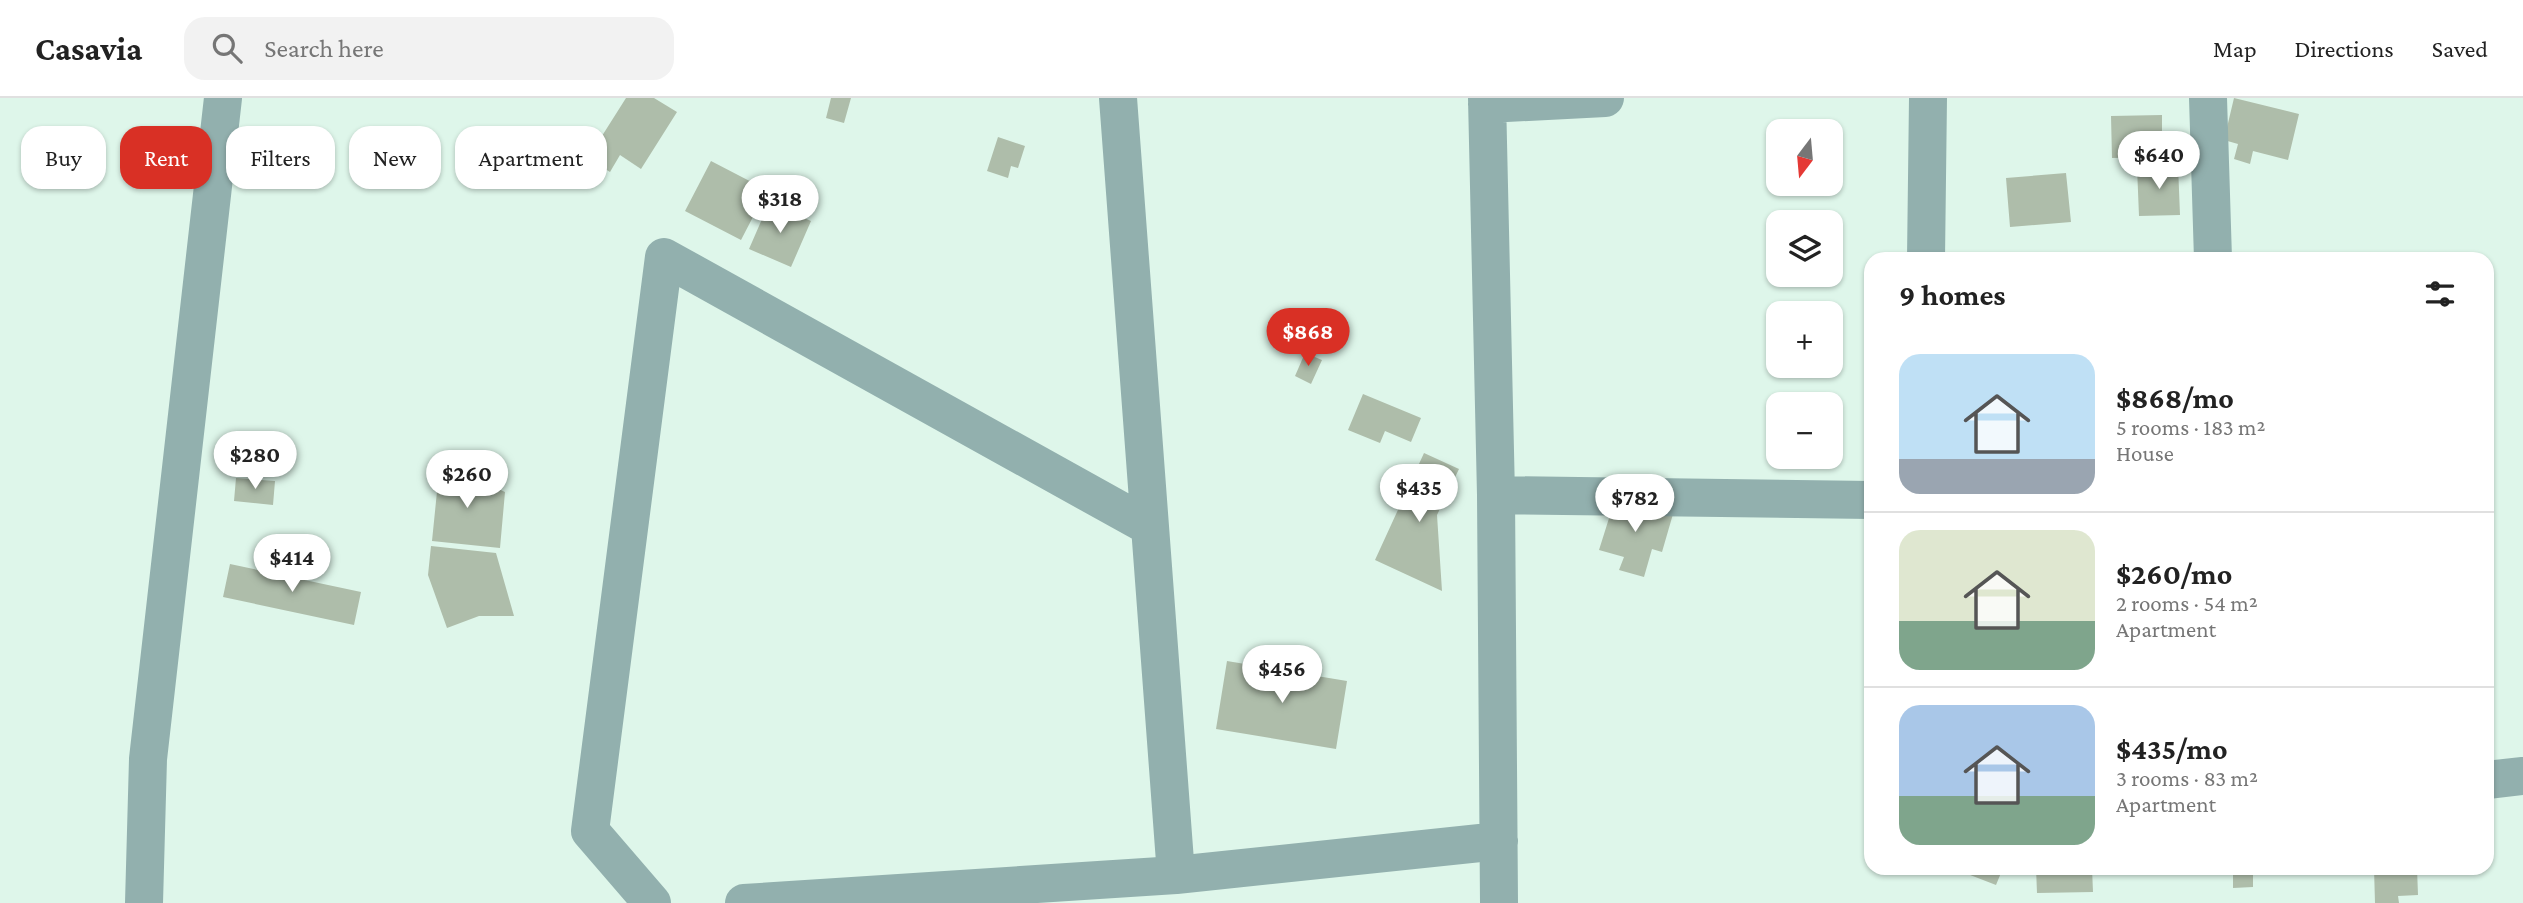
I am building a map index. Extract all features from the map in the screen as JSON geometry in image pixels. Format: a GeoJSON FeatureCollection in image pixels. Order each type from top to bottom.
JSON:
{"type":"FeatureCollection","features":[{"type":"Feature","properties":{"kind":"street"},"geometry":{"type":"LineString","coordinates":[[144,903],[148,759],[223,98]]}},
{"type":"Feature","properties":{"kind":"street"},"geometry":{"type":"LineString","coordinates":[[1118,98],[1176,875]]}},
{"type":"Feature","properties":{"kind":"street"},"geometry":{"type":"LineString","coordinates":[[1499,903],[1496,495],[1487,101],[1605,98]]}},
{"type":"Feature","properties":{"kind":"street"},"geometry":{"type":"LineString","coordinates":[[1926,252],[1928,98]]}},
{"type":"Feature","properties":{"kind":"street"},"geometry":{"type":"LineString","coordinates":[[2208,98],[2213,252]]}},
{"type":"Feature","properties":{"kind":"street"},"geometry":{"type":"LineString","coordinates":[[652,903],[590,831],[664,257],[1150,527]]}},
{"type":"Feature","properties":{"kind":"street"},"geometry":{"type":"LineString","coordinates":[[1496,495],[1864,500]]}},
{"type":"Feature","properties":{"kind":"street"},"geometry":{"type":"LineString","coordinates":[[2494,779],[2523,776]]}},
{"type":"Feature","properties":{"kind":"street"},"geometry":{"type":"LineString","coordinates":[[744,903],[1176,875],[1499,841]]}},
{"type":"Feature","properties":{"kind":"building"},"geometry":{"type":"Polygon","coordinates":[[[626,98],[654,98],[677,112],[641,169],[620,155],[610,172],[607,170],[607,128],[626,98]]]}},
{"type":"Feature","properties":{"kind":"building"},"geometry":{"type":"Polygon","coordinates":[[[831,98],[851,98],[844,123],[826,118],[831,98]]]}},
{"type":"Feature","properties":{"kind":"building"},"geometry":{"type":"Polygon","coordinates":[[[2234,98],[2299,114],[2288,160],[2253,151],[2250,164],[2234,159],[2238,144],[2224,140],[2234,98]]]}},
{"type":"Feature","properties":{"kind":"building"},"geometry":{"type":"Polygon","coordinates":[[[2162,115],[2162,157],[2112,158],[2111,116],[2162,115]]]}},
{"type":"Feature","properties":{"kind":"building"},"geometry":{"type":"Polygon","coordinates":[[[998,137],[1025,146],[1018,168],[1011,166],[1008,178],[987,171],[998,137]]]}},
{"type":"Feature","properties":{"kind":"building"},"geometry":{"type":"Polygon","coordinates":[[[711,161],[767,190],[741,240],[685,211],[711,161]]]}},
{"type":"Feature","properties":{"kind":"building"},"geometry":{"type":"Polygon","coordinates":[[[2178,165],[2180,215],[2139,216],[2137,167],[2178,165]]]}},
{"type":"Feature","properties":{"kind":"building"},"geometry":{"type":"Polygon","coordinates":[[[2066,173],[2071,222],[2010,227],[2006,178],[2066,173]]]}},
{"type":"Feature","properties":{"kind":"building"},"geometry":{"type":"Polygon","coordinates":[[[769,203],[811,221],[791,267],[749,249],[769,203]]]}},
{"type":"Feature","properties":{"kind":"building"},"geometry":{"type":"Polygon","coordinates":[[[1305,353],[1322,360],[1311,384],[1295,376],[1305,353]]]}},
{"type":"Feature","properties":{"kind":"building"},"geometry":{"type":"Polygon","coordinates":[[[1363,394],[1421,418],[1411,442],[1385,431],[1380,443],[1348,430],[1363,394]]]}},
{"type":"Feature","properties":{"kind":"building"},"geometry":{"type":"Polygon","coordinates":[[[1424,453],[1459,469],[1437,515],[1442,591],[1375,560],[1424,453]]]}},
{"type":"Feature","properties":{"kind":"building"},"geometry":{"type":"Polygon","coordinates":[[[440,462],[505,492],[500,548],[432,541],[440,462]]]}},
{"type":"Feature","properties":{"kind":"building"},"geometry":{"type":"Polygon","coordinates":[[[236,478],[275,481],[273,505],[234,501],[236,478]]]}},
{"type":"Feature","properties":{"kind":"building"},"geometry":{"type":"Polygon","coordinates":[[[1616,496],[1673,514],[1662,552],[1652,549],[1644,577],[1619,570],[1624,557],[1599,550],[1616,496]]]}},
{"type":"Feature","properties":{"kind":"building"},"geometry":{"type":"Polygon","coordinates":[[[431,546],[496,553],[514,616],[479,616],[447,628],[428,575],[431,546]]]}},
{"type":"Feature","properties":{"kind":"building"},"geometry":{"type":"Polygon","coordinates":[[[230,564],[361,592],[354,625],[223,597],[230,564]]]}},
{"type":"Feature","properties":{"kind":"building"},"geometry":{"type":"Polygon","coordinates":[[[1227,661],[1347,681],[1336,749],[1216,729],[1227,661]]]}},
{"type":"Feature","properties":{"kind":"building"},"geometry":{"type":"Polygon","coordinates":[[[1970,875],[2000,875],[1996,885],[1970,875]]]}},
{"type":"Feature","properties":{"kind":"building"},"geometry":{"type":"Polygon","coordinates":[[[2036,875],[2092,875],[2093,892],[2037,893],[2036,875]]]}},
{"type":"Feature","properties":{"kind":"building"},"geometry":{"type":"Polygon","coordinates":[[[2233,875],[2253,875],[2253,887],[2233,888],[2233,875]]]}},
{"type":"Feature","properties":{"kind":"building"},"geometry":{"type":"Polygon","coordinates":[[[2374,875],[2417,875],[2418,895],[2398,896],[2399,903],[2375,903],[2374,875]]]}}]}
